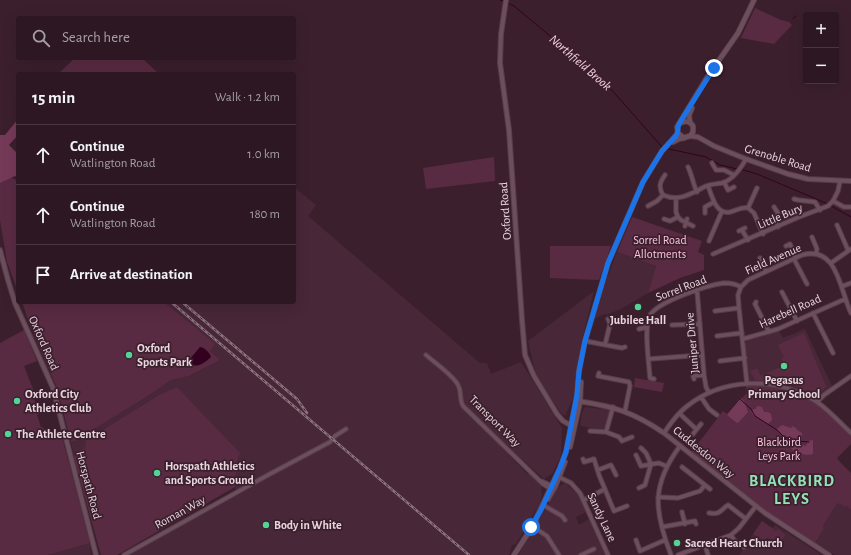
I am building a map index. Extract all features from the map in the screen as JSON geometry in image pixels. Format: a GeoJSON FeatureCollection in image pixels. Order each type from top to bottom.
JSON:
{"type":"FeatureCollection","features":[{"type":"Feature","properties":{"kind":"main road"},"geometry":{"type":"LineString","coordinates":[[684,138],[678,133],[677,127],[738,34],[754,0]]}},
{"type":"Feature","properties":{"kind":"main road"},"geometry":{"type":"LineString","coordinates":[[666,146],[690,136],[693,132],[694,128],[690,122],[689,115],[699,92]]}},
{"type":"Feature","properties":{"kind":"main road"},"geometry":{"type":"LineString","coordinates":[[679,124],[685,121],[690,122]]}},
{"type":"Feature","properties":{"kind":"main road"},"geometry":{"type":"LineString","coordinates":[[514,555],[544,506],[565,464],[578,402],[585,341],[613,250],[643,182],[666,146],[678,133]]}},
{"type":"Feature","properties":{"kind":"street","name":"Oxford Road"},"geometry":{"type":"LineString","coordinates":[[506,0],[500,34],[500,63],[509,130],[524,345],[529,367],[557,414],[573,424]]}},
{"type":"Feature","properties":{"kind":"street","name":"Grenoble Road"},"geometry":{"type":"LineString","coordinates":[[694,128],[702,139]]}},
{"type":"Feature","properties":{"kind":"street","name":"Grenoble Road"},"geometry":{"type":"LineString","coordinates":[[690,136],[702,139],[714,146],[746,159],[800,177],[808,179],[851,181]]}},
{"type":"Feature","properties":{"kind":"street"},"geometry":{"type":"LineString","coordinates":[[663,195],[676,198],[686,197],[708,186],[724,182],[734,175],[746,159]]}},
{"type":"Feature","properties":{"kind":"street"},"geometry":{"type":"LineString","coordinates":[[712,163],[716,170],[724,170],[734,175]]}},
{"type":"Feature","properties":{"kind":"street"},"geometry":{"type":"LineString","coordinates":[[688,167],[692,175],[692,182],[697,192]]}},
{"type":"Feature","properties":{"kind":"street"},"geometry":{"type":"LineString","coordinates":[[663,195],[660,188],[660,183],[665,175]]}},
{"type":"Feature","properties":{"kind":"street"},"geometry":{"type":"LineString","coordinates":[[840,181],[839,188],[831,203],[844,207],[851,206]]}},
{"type":"Feature","properties":{"kind":"street"},"geometry":{"type":"LineString","coordinates":[[724,182],[728,190],[734,187]]}},
{"type":"Feature","properties":{"kind":"street"},"geometry":{"type":"LineString","coordinates":[[708,186],[714,202],[722,211],[730,212],[741,207],[748,208],[754,213],[763,234]]}},
{"type":"Feature","properties":{"kind":"street"},"geometry":{"type":"LineString","coordinates":[[748,208],[757,188]]}},
{"type":"Feature","properties":{"kind":"street"},"geometry":{"type":"LineString","coordinates":[[648,206],[657,201],[663,195]]}},
{"type":"Feature","properties":{"kind":"street"},"geometry":{"type":"LineString","coordinates":[[676,198],[676,212],[678,217],[693,226]]}},
{"type":"Feature","properties":{"kind":"street"},"geometry":{"type":"LineString","coordinates":[[794,199],[815,202],[820,210]]}},
{"type":"Feature","properties":{"kind":"street"},"geometry":{"type":"LineString","coordinates":[[705,213],[705,206],[714,202]]}},
{"type":"Feature","properties":{"kind":"street","name":"Little Bury"},"geometry":{"type":"LineString","coordinates":[[713,254],[820,210],[831,203]]}},
{"type":"Feature","properties":{"kind":"street"},"geometry":{"type":"LineString","coordinates":[[774,207],[778,212],[775,220],[778,227]]}},
{"type":"Feature","properties":{"kind":"street"},"geometry":{"type":"LineString","coordinates":[[709,241],[722,211]]}},
{"type":"Feature","properties":{"kind":"street"},"geometry":{"type":"LineString","coordinates":[[664,219],[670,221],[678,217]]}},
{"type":"Feature","properties":{"kind":"street"},"geometry":{"type":"LineString","coordinates":[[837,224],[850,250],[831,263],[843,286],[845,298],[851,313]]}},
{"type":"Feature","properties":{"kind":"street"},"geometry":{"type":"LineString","coordinates":[[742,230],[748,240]]}},
{"type":"Feature","properties":{"kind":"street"},"geometry":{"type":"LineString","coordinates":[[812,237],[817,248],[816,254]]}},
{"type":"Feature","properties":{"kind":"street"},"geometry":{"type":"LineString","coordinates":[[786,246],[790,244],[807,284]]}},
{"type":"Feature","properties":{"kind":"street","name":"Oxford Road"},"geometry":{"type":"LineString","coordinates":[[0,250],[15,303],[53,388],[62,420]]}},
{"type":"Feature","properties":{"kind":"street","name":"Field Avenue"},"geometry":{"type":"LineString","coordinates":[[747,384],[738,295],[742,287],[748,280],[806,254],[816,254],[831,263]]}},
{"type":"Feature","properties":{"kind":"street"},"geometry":{"type":"LineString","coordinates":[[760,258],[766,271]]}},
{"type":"Feature","properties":{"kind":"street","name":"Sorrel Road"},"geometry":{"type":"LineString","coordinates":[[654,379],[650,378],[647,327],[649,315],[662,304],[697,290],[724,283],[735,284],[742,287]]}},
{"type":"Feature","properties":{"kind":"street"},"geometry":{"type":"LineString","coordinates":[[843,286],[851,283]]}},
{"type":"Feature","properties":{"kind":"street","name":"Juniper Drive"},"geometry":{"type":"LineString","coordinates":[[697,290],[704,374],[706,387],[709,393]]}},
{"type":"Feature","properties":{"kind":"street"},"geometry":{"type":"LineString","coordinates":[[782,292],[797,321]]}},
{"type":"Feature","properties":{"kind":"street","name":"Harebell Road"},"geometry":{"type":"LineString","coordinates":[[743,339],[770,332],[845,298]]}},
{"type":"Feature","properties":{"kind":"street"},"geometry":{"type":"LineString","coordinates":[[756,302],[755,304],[770,332]]}},
{"type":"Feature","properties":{"kind":"street"},"geometry":{"type":"LineString","coordinates":[[714,311],[739,308]]}},
{"type":"Feature","properties":{"kind":"street"},"geometry":{"type":"LineString","coordinates":[[813,313],[833,353]]}},
{"type":"Feature","properties":{"kind":"street"},"geometry":{"type":"LineString","coordinates":[[606,345],[610,324],[608,319]]}},
{"type":"Feature","properties":{"kind":"street"},"geometry":{"type":"LineString","coordinates":[[672,325],[700,324]]}},
{"type":"Feature","properties":{"kind":"street"},"geometry":{"type":"LineString","coordinates":[[639,329],[647,327]]}},
{"type":"Feature","properties":{"kind":"street"},"geometry":{"type":"LineString","coordinates":[[717,336],[742,333]]}},
{"type":"Feature","properties":{"kind":"street"},"geometry":{"type":"LineString","coordinates":[[585,341],[622,348],[625,347]]}},
{"type":"Feature","properties":{"kind":"street"},"geometry":{"type":"LineString","coordinates":[[644,355],[649,354]]}},
{"type":"Feature","properties":{"kind":"street","name":"Transport Way"},"geometry":{"type":"LineString","coordinates":[[426,355],[456,381],[460,388],[460,400],[463,406],[541,481],[552,488]]}},
{"type":"Feature","properties":{"kind":"street"},"geometry":{"type":"LineString","coordinates":[[649,359],[702,355]]}},
{"type":"Feature","properties":{"kind":"street"},"geometry":{"type":"LineString","coordinates":[[720,361],[745,358]]}},
{"type":"Feature","properties":{"kind":"street"},"geometry":{"type":"LineString","coordinates":[[599,373],[598,376],[631,382],[625,412]]}},
{"type":"Feature","properties":{"kind":"street"},"geometry":{"type":"LineString","coordinates":[[694,379],[693,376],[704,374]]}},
{"type":"Feature","properties":{"kind":"street"},"geometry":{"type":"LineString","coordinates":[[817,402],[824,395],[851,376]]}},
{"type":"Feature","properties":{"kind":"street"},"geometry":{"type":"LineString","coordinates":[[664,433],[685,408],[701,397],[730,386],[747,384],[781,386],[792,389],[817,402],[851,433]]}},
{"type":"Feature","properties":{"kind":"street"},"geometry":{"type":"LineString","coordinates":[[701,397],[709,409],[716,412]]}},
{"type":"Feature","properties":{"kind":"street","name":"Cuddesdon Way"},"geometry":{"type":"LineString","coordinates":[[578,402],[613,407],[647,422],[664,433],[756,506],[802,539],[829,555]]}},
{"type":"Feature","properties":{"kind":"street"},"geometry":{"type":"LineString","coordinates":[[606,432],[613,407]]}},
{"type":"Feature","properties":{"kind":"street"},"geometry":{"type":"LineString","coordinates":[[680,414],[696,429]]}},
{"type":"Feature","properties":{"kind":"street","name":"Horspath Road"},"geometry":{"type":"LineString","coordinates":[[62,420],[96,555]]}},
{"type":"Feature","properties":{"kind":"street"},"geometry":{"type":"LineString","coordinates":[[693,434],[700,424]]}},
{"type":"Feature","properties":{"kind":"street","name":"Roman Way"},"geometry":{"type":"LineString","coordinates":[[124,555],[330,442],[335,436],[346,429]]}},
{"type":"Feature","properties":{"kind":"street"},"geometry":{"type":"LineString","coordinates":[[590,431],[606,432],[619,436],[622,442],[632,437]]}},
{"type":"Feature","properties":{"kind":"street"},"geometry":{"type":"LineString","coordinates":[[671,555],[665,540],[658,510],[658,497],[661,480],[666,466],[680,446]]}},
{"type":"Feature","properties":{"kind":"street"},"geometry":{"type":"LineString","coordinates":[[639,488],[646,485],[651,464],[646,453],[641,448]]}},
{"type":"Feature","properties":{"kind":"street"},"geometry":{"type":"LineString","coordinates":[[636,455],[641,466],[659,463],[666,466]]}},
{"type":"Feature","properties":{"kind":"street"},"geometry":{"type":"LineString","coordinates":[[584,461],[593,458],[614,511],[627,506]]}},
{"type":"Feature","properties":{"kind":"street"},"geometry":{"type":"LineString","coordinates":[[598,470],[611,465],[616,475]]}},
{"type":"Feature","properties":{"kind":"street"},"geometry":{"type":"LineString","coordinates":[[682,467],[710,489]]}},
{"type":"Feature","properties":{"kind":"street","name":"Sandy Lane"},"geometry":{"type":"LineString","coordinates":[[558,476],[571,483],[584,500],[608,555]]}},
{"type":"Feature","properties":{"kind":"street"},"geometry":{"type":"LineString","coordinates":[[658,497],[678,498],[700,491],[705,485]]}},
{"type":"Feature","properties":{"kind":"street"},"geometry":{"type":"LineString","coordinates":[[584,500],[605,489]]}},
{"type":"Feature","properties":{"kind":"street"},"geometry":{"type":"LineString","coordinates":[[709,513],[720,513],[728,505],[746,519]]}},
{"type":"Feature","properties":{"kind":"street"},"geometry":{"type":"LineString","coordinates":[[544,506],[562,516],[565,520]]}},
{"type":"Feature","properties":{"kind":"street"},"geometry":{"type":"LineString","coordinates":[[678,555],[731,535],[756,506]]}},
{"type":"Feature","properties":{"kind":"street"},"geometry":{"type":"LineString","coordinates":[[682,512],[685,524]]}},
{"type":"Feature","properties":{"kind":"street"},"geometry":{"type":"LineString","coordinates":[[662,527],[695,521],[696,524]]}},
{"type":"Feature","properties":{"kind":"street"},"geometry":{"type":"LineString","coordinates":[[533,525],[547,536],[559,555]]}},
{"type":"Feature","properties":{"kind":"street"},"geometry":{"type":"LineString","coordinates":[[731,535],[734,540],[744,547]]}},
{"type":"Feature","properties":{"kind":"street"},"geometry":{"type":"LineString","coordinates":[[636,540],[640,551],[665,540]]}},
{"type":"Feature","properties":{"kind":"street"},"geometry":{"type":"LineString","coordinates":[[704,545],[708,555]]}},
{"type":"Feature","properties":{"kind":"street"},"geometry":{"type":"LineString","coordinates":[[581,555],[594,549]]}},
{"type":"Feature","properties":{"kind":"shaded area"},"geometry":{"type":"Polygon","coordinates":[[[16,121],[16,137],[9,145],[16,152],[16,177],[0,183],[0,135],[5,135],[16,121]]]}},
{"type":"Feature","properties":{"kind":"shaded area"},"geometry":{"type":"Polygon","coordinates":[[[296,189],[316,205],[308,216],[480,363],[487,363],[491,374],[521,362],[562,428],[560,458],[552,474],[544,479],[495,435],[493,438],[527,474],[529,473],[541,486],[542,496],[539,505],[516,544],[512,545],[509,555],[128,555],[237,494],[235,487],[238,458],[159,395],[88,439],[85,448],[77,451],[74,458],[71,442],[75,441],[151,394],[171,380],[189,376],[220,360],[210,351],[214,345],[166,304],[296,304],[296,189]]]}},
{"type":"Feature","properties":{"kind":"shaded area"},"geometry":{"type":"Polygon","coordinates":[[[617,252],[656,266],[648,293],[621,309],[606,315],[604,314],[594,319],[605,283],[617,252]]]}},
{"type":"Feature","properties":{"kind":"shaded area"},"geometry":{"type":"Polygon","coordinates":[[[594,291],[582,340],[576,392],[565,416],[560,412],[537,376],[528,341],[594,291]]]}},
{"type":"Feature","properties":{"kind":"shaded area","name":"Pegasus Primary School"},"geometry":{"type":"Polygon","coordinates":[[[778,329],[783,338],[805,329],[832,386],[819,399],[747,384],[745,344],[747,341],[778,329]]]}},
{"type":"Feature","properties":{"kind":"shaded area"},"geometry":{"type":"Polygon","coordinates":[[[200,347],[207,350],[211,357],[200,365],[197,366],[191,364],[189,360],[200,347]]]}},
{"type":"Feature","properties":{"kind":"shaded area"},"geometry":{"type":"Polygon","coordinates":[[[741,398],[744,401],[748,412],[737,423],[727,415],[741,398]]]}},
{"type":"Feature","properties":{"kind":"shaded area"},"geometry":{"type":"Polygon","coordinates":[[[757,406],[762,407],[764,412],[771,414],[772,420],[768,424],[753,415],[751,411],[756,409],[757,406]]]}},
{"type":"Feature","properties":{"kind":"shaded area"},"geometry":{"type":"Polygon","coordinates":[[[585,407],[612,410],[605,430],[580,426],[582,412],[585,407]]]}},
{"type":"Feature","properties":{"kind":"shaded area"},"geometry":{"type":"Polygon","coordinates":[[[782,425],[791,428],[793,426],[802,433],[802,441],[783,436],[777,429],[782,425]]]}},
{"type":"Feature","properties":{"kind":"shaded area"},"geometry":{"type":"Polygon","coordinates":[[[782,437],[806,446],[808,441],[813,440],[813,454],[808,455],[795,451],[782,437]]]}},
{"type":"Feature","properties":{"kind":"shaded area"},"geometry":{"type":"Polygon","coordinates":[[[565,483],[578,494],[586,512],[576,517],[579,525],[589,519],[605,555],[518,555],[554,493],[558,487],[565,483]]]}},
{"type":"Feature","properties":{"kind":"shaded area"},"geometry":{"type":"Polygon","coordinates":[[[837,502],[846,507],[847,506],[851,510],[851,555],[835,555],[815,543],[824,529],[823,526],[837,502]]]}},
{"type":"Feature","properties":{"kind":"shaded area"},"geometry":{"type":"Polygon","coordinates":[[[762,521],[773,528],[775,525],[819,553],[819,555],[739,555],[762,521]]]}},
{"type":"Feature","properties":{"kind":"shaded area"},"geometry":{"type":"Polygon","coordinates":[[[90,543],[91,555],[48,555],[90,543]]]}},
{"type":"Feature","properties":{"kind":"green space"},"geometry":{"type":"Polygon","coordinates":[[[755,8],[789,22],[792,25],[774,44],[741,38],[755,8]]]}},
{"type":"Feature","properties":{"kind":"green space"},"geometry":{"type":"Polygon","coordinates":[[[73,60],[144,60],[157,72],[60,72],[73,60]]]}},
{"type":"Feature","properties":{"kind":"green space"},"geometry":{"type":"Polygon","coordinates":[[[494,157],[495,181],[426,189],[423,168],[494,157]]]}},
{"type":"Feature","properties":{"kind":"green space"},"geometry":{"type":"Polygon","coordinates":[[[11,177],[16,180],[16,287],[7,262],[0,220],[0,183],[11,177]]]}},
{"type":"Feature","properties":{"kind":"green space","name":"Sorrel Road Allotments"},"geometry":{"type":"Polygon","coordinates":[[[632,217],[702,241],[698,252],[704,255],[704,270],[680,278],[648,293],[656,266],[617,252],[632,217]]]}},
{"type":"Feature","properties":{"kind":"green space"},"geometry":{"type":"Polygon","coordinates":[[[550,246],[611,246],[599,280],[550,278],[550,246]]]}},
{"type":"Feature","properties":{"kind":"green space","name":"Oxford Sports Park"},"geometry":{"type":"Polygon","coordinates":[[[23,304],[166,304],[215,344],[210,351],[220,360],[189,376],[171,380],[151,394],[75,441],[71,442],[57,388],[31,328],[23,304]]]}},
{"type":"Feature","properties":{"kind":"green space"},"geometry":{"type":"Polygon","coordinates":[[[24,330],[37,361],[24,366],[35,394],[33,395],[39,414],[37,415],[41,427],[44,428],[46,437],[61,433],[90,543],[48,555],[0,555],[0,343],[24,330]]]}},
{"type":"Feature","properties":{"kind":"green space"},"geometry":{"type":"Polygon","coordinates":[[[804,333],[826,386],[817,397],[794,385],[755,380],[750,371],[757,368],[761,376],[784,365],[781,358],[784,357],[778,345],[804,333]]]}},
{"type":"Feature","properties":{"kind":"green space"},"geometry":{"type":"Polygon","coordinates":[[[635,378],[664,383],[662,392],[634,387],[635,378]]]}},
{"type":"Feature","properties":{"kind":"green space","name":"Blackbird Leys Park"},"geometry":{"type":"Polygon","coordinates":[[[746,384],[781,386],[817,402],[851,433],[851,444],[837,458],[851,473],[851,510],[847,506],[846,507],[837,503],[815,543],[766,514],[690,454],[723,411],[727,414],[747,393],[746,384]]]}},
{"type":"Feature","properties":{"kind":"green space","name":"Horspath Athletics and Sports Ground"},"geometry":{"type":"Polygon","coordinates":[[[177,387],[240,453],[238,458],[235,487],[117,555],[101,555],[74,458],[77,451],[85,448],[86,440],[159,395],[177,387]]]}},
{"type":"Feature","properties":{"kind":"green space"},"geometry":{"type":"Polygon","coordinates":[[[762,521],[776,531],[778,529],[785,535],[779,544],[768,538],[769,535],[764,541],[753,534],[762,521]]]}},
{"type":"Feature","properties":{"kind":"waterway","name":"Northfield Brook"},"geometry":{"type":"LineString","coordinates":[[508,3],[514,6],[602,79],[662,147]]}},
{"type":"Feature","properties":{"kind":"waterway"},"geometry":{"type":"LineString","coordinates":[[793,19],[796,16]]}},
{"type":"Feature","properties":{"kind":"waterway","name":"Northfield Brook"},"geometry":{"type":"LineString","coordinates":[[669,149],[706,157],[720,165],[737,169]]}},
{"type":"Feature","properties":{"kind":"waterway","name":"Northfield Brook"},"geometry":{"type":"LineString","coordinates":[[740,169],[757,174],[828,204]]}},
{"type":"Feature","properties":{"kind":"waterway","name":"Northfield Brook"},"geometry":{"type":"LineString","coordinates":[[831,206],[851,217]]}},
{"type":"Feature","properties":{"kind":"waterway"},"geometry":{"type":"LineString","coordinates":[[740,399],[751,409],[755,416],[777,430],[783,436],[794,441],[809,442]]}},
{"type":"Feature","properties":{"kind":"railway"},"geometry":{"type":"LineString","coordinates":[[173,304],[469,555]]}},
{"type":"Feature","properties":{"kind":"railway"},"geometry":{"type":"LineString","coordinates":[[184,304],[297,399],[307,413]]}},
{"type":"Feature","properties":{"kind":"place","name":"Jubilee Hall"},"geometry":{"type":"Point","coordinates":[638,307]}},
{"type":"Feature","properties":{"kind":"place","name":"Oxford Sports Park"},"geometry":{"type":"Point","coordinates":[129,355]}},
{"type":"Feature","properties":{"kind":"place","name":"Pegasus Primary School"},"geometry":{"type":"Point","coordinates":[784,366]}},
{"type":"Feature","properties":{"kind":"place","name":"Oxford City Athletics Club"},"geometry":{"type":"Point","coordinates":[17,401]}},
{"type":"Feature","properties":{"kind":"place","name":"The Athlete Centre"},"geometry":{"type":"Point","coordinates":[8,434]}},
{"type":"Feature","properties":{"kind":"place","name":"Horspath Athletics and Sports Ground"},"geometry":{"type":"Point","coordinates":[157,473]}},
{"type":"Feature","properties":{"kind":"place","name":"Body in White"},"geometry":{"type":"Point","coordinates":[266,525]}},
{"type":"Feature","properties":{"kind":"place","name":"Sacred Heart Church"},"geometry":{"type":"Point","coordinates":[677,543]}},
{"type":"Feature","properties":{"kind":"district","name":"BLACKBIRD LEYS"},"geometry":{"type":"Point","coordinates":[792,490]}},
{"type":"Feature","properties":{"kind":"route"},"geometry":{"type":"LineString","coordinates":[[531,527],[541,510],[566,452],[577,395],[579,371],[585,341],[613,250],[643,182],[662,151],[678,133],[677,127],[714,68]]}}]}
